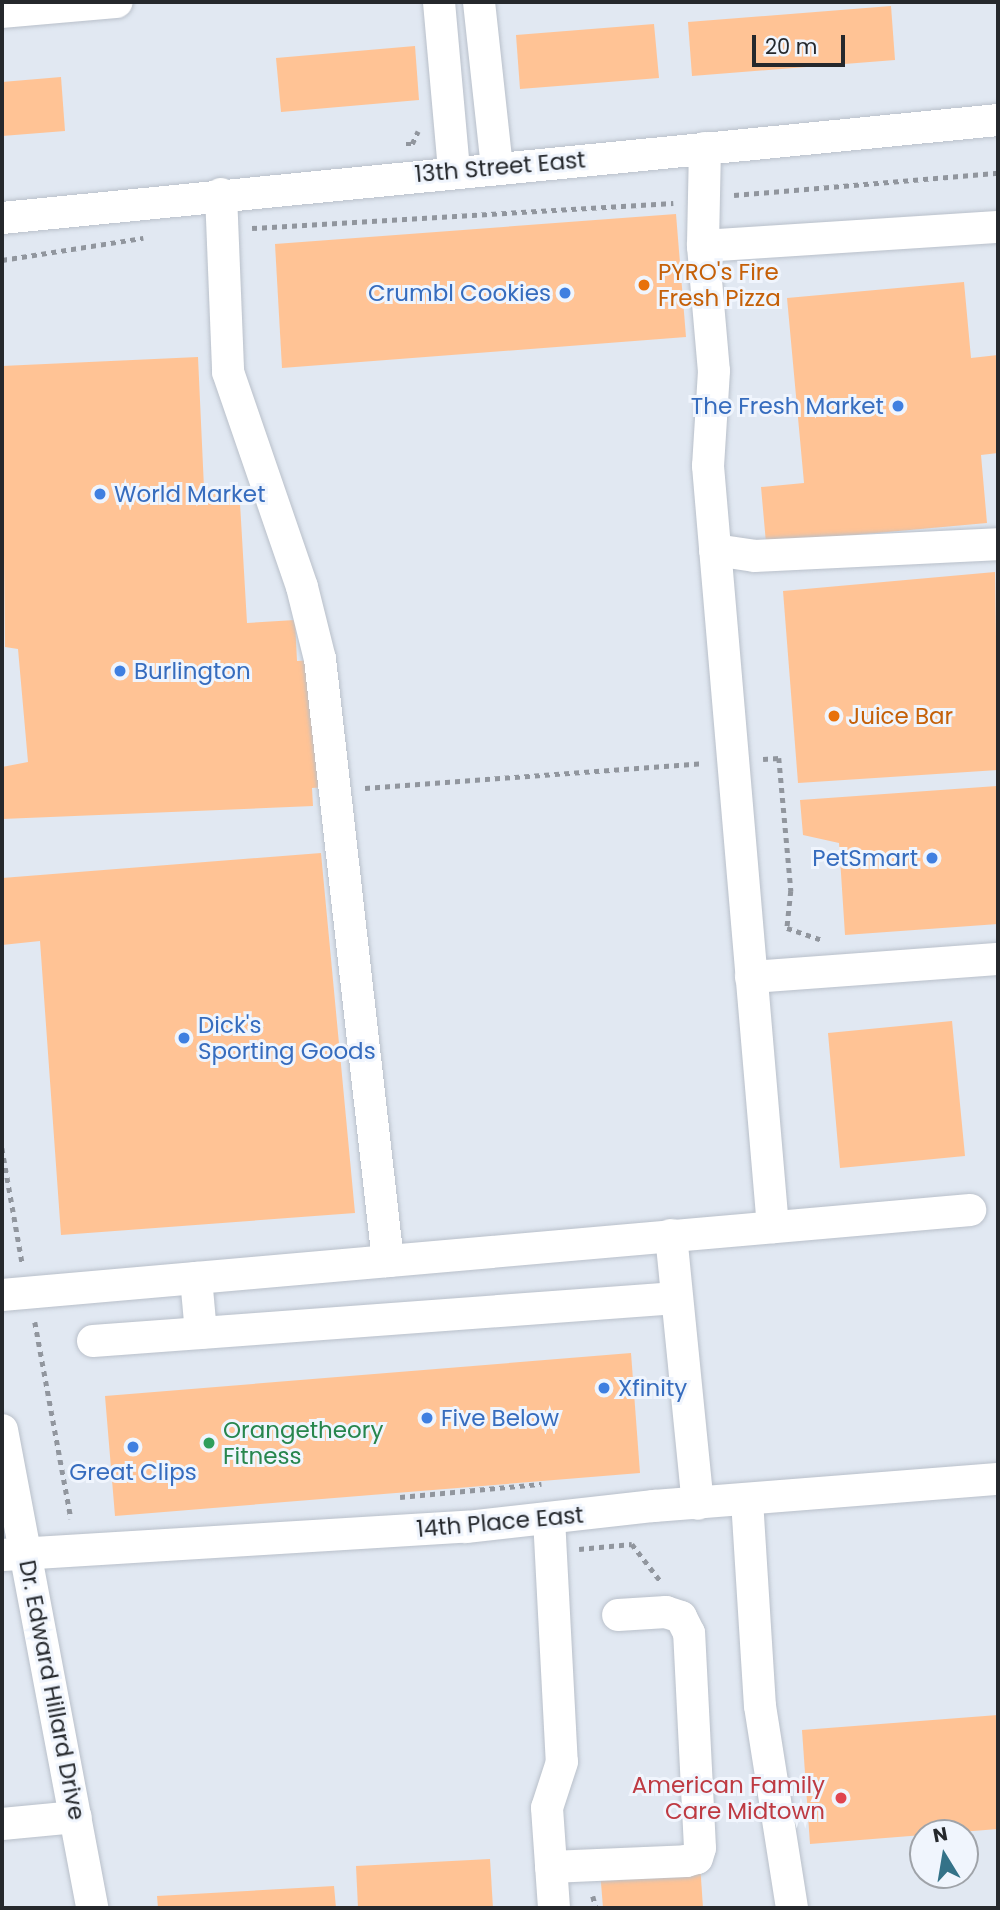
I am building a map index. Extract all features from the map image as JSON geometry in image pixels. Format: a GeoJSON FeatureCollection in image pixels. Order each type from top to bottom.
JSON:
{"type":"FeatureCollection","features":[{"type":"Feature","properties":{"kind":"street"},"geometry":{"type":"LineString","coordinates":[[2,12],[117,2]]}},
{"type":"Feature","properties":{"kind":"street"},"geometry":{"type":"LineString","coordinates":[[439,2],[454,171]]}},
{"type":"Feature","properties":{"kind":"street"},"geometry":{"type":"LineString","coordinates":[[480,2],[497,168]]}},
{"type":"Feature","properties":{"kind":"street","name":"13th Street East"},"geometry":{"type":"LineString","coordinates":[[2,218],[454,171],[998,120]]}},
{"type":"Feature","properties":{"kind":"street"},"geometry":{"type":"LineString","coordinates":[[705,148],[703,246],[714,371],[708,467],[773,1227]]}},
{"type":"Feature","properties":{"kind":"street"},"geometry":{"type":"LineString","coordinates":[[221,194],[228,372],[302,587],[320,659],[388,1261]]}},
{"type":"Feature","properties":{"kind":"street"},"geometry":{"type":"LineString","coordinates":[[703,246],[998,227]]}},
{"type":"Feature","properties":{"kind":"street"},"geometry":{"type":"LineString","coordinates":[[715,550],[755,556],[998,544]]}},
{"type":"Feature","properties":{"kind":"street"},"geometry":{"type":"LineString","coordinates":[[751,977],[998,960]]}},
{"type":"Feature","properties":{"kind":"street"},"geometry":{"type":"LineString","coordinates":[[2,1295],[970,1210]]}},
{"type":"Feature","properties":{"kind":"street"},"geometry":{"type":"LineString","coordinates":[[671,1236],[698,1504]]}},
{"type":"Feature","properties":{"kind":"street"},"geometry":{"type":"LineString","coordinates":[[196,1278],[201,1333]]}},
{"type":"Feature","properties":{"kind":"street"},"geometry":{"type":"LineString","coordinates":[[93,1341],[676,1298]]}},
{"type":"Feature","properties":{"kind":"street","name":"Dr. Edward Hillard Drive"},"geometry":{"type":"LineString","coordinates":[[2,1430],[14,1554],[76,1816],[92,1908]]}},
{"type":"Feature","properties":{"kind":"street","name":"14th Place East"},"geometry":{"type":"LineString","coordinates":[[14,1554],[549,1518],[998,1479]]}},
{"type":"Feature","properties":{"kind":"street"},"geometry":{"type":"LineString","coordinates":[[747,1500],[760,1706],[792,1908]]}},
{"type":"Feature","properties":{"kind":"street"},"geometry":{"type":"LineString","coordinates":[[549,1518],[562,1762],[547,1808],[554,1908]]}},
{"type":"Feature","properties":{"kind":"street"},"geometry":{"type":"LineString","coordinates":[[551,1867],[686,1861],[697,1858],[700,1848],[689,1633],[681,1617],[666,1612],[618,1615]]}},
{"type":"Feature","properties":{"kind":"street"},"geometry":{"type":"LineString","coordinates":[[2,1824],[76,1816]]}},
{"type":"Feature","properties":{"kind":"path"},"geometry":{"type":"LineString","coordinates":[[746,194],[998,173]]}},
{"type":"Feature","properties":{"kind":"path"},"geometry":{"type":"LineString","coordinates":[[264,227],[673,203]]}},
{"type":"Feature","properties":{"kind":"path"},"geometry":{"type":"LineString","coordinates":[[2,260],[151,237]]}},
{"type":"Feature","properties":{"kind":"path"},"geometry":{"type":"LineString","coordinates":[[361,789],[779,758],[791,891],[786,928],[831,944]]}},
{"type":"Feature","properties":{"kind":"path"},"geometry":{"type":"LineString","coordinates":[[2,1148],[20,1252]]}},
{"type":"Feature","properties":{"kind":"path"},"geometry":{"type":"LineString","coordinates":[[35,1322],[78,1551]]}},
{"type":"Feature","properties":{"kind":"path"},"geometry":{"type":"LineString","coordinates":[[551,1552],[632,1544],[640,1559],[658,1573],[666,1612]]}},
{"type":"Feature","properties":{"kind":"path"},"geometry":{"type":"LineString","coordinates":[[591,1866],[596,1908]]}},
{"type":"Feature","properties":{"kind":"building"},"geometry":{"type":"Polygon","coordinates":[[[891,6],[895,60],[692,76],[688,22],[891,6]]]}},
{"type":"Feature","properties":{"kind":"building"},"geometry":{"type":"Polygon","coordinates":[[[654,24],[659,78],[520,89],[516,35],[654,24]]]}},
{"type":"Feature","properties":{"kind":"building"},"geometry":{"type":"Polygon","coordinates":[[[415,46],[419,100],[281,112],[276,58],[415,46]]]}},
{"type":"Feature","properties":{"kind":"building"},"geometry":{"type":"Polygon","coordinates":[[[61,77],[65,131],[2,136],[2,82],[61,77]]]}},
{"type":"Feature","properties":{"kind":"building"},"geometry":{"type":"Polygon","coordinates":[[[676,214],[686,337],[282,368],[275,244],[676,214]]]}},
{"type":"Feature","properties":{"kind":"building","name":"The Fresh Market"},"geometry":{"type":"Polygon","coordinates":[[[964,282],[971,358],[998,355],[998,453],[981,455],[987,523],[766,543],[761,487],[804,483],[787,298],[964,282]]]}},
{"type":"Feature","properties":{"kind":"building"},"geometry":{"type":"Polygon","coordinates":[[[198,357],[204,488],[239,486],[247,623],[295,620],[297,661],[318,660],[325,787],[312,788],[313,806],[2,819],[2,767],[28,762],[18,649],[5,647],[2,366],[198,357]]]}},
{"type":"Feature","properties":{"kind":"building"},"geometry":{"type":"Polygon","coordinates":[[[995,572],[998,770],[798,783],[783,591],[995,572]]]}},
{"type":"Feature","properties":{"kind":"building"},"geometry":{"type":"Polygon","coordinates":[[[997,786],[998,924],[845,935],[839,843],[803,835],[800,800],[997,786]]]}},
{"type":"Feature","properties":{"kind":"building"},"geometry":{"type":"Polygon","coordinates":[[[321,853],[355,1213],[61,1235],[40,941],[2,945],[2,878],[321,853]]]}},
{"type":"Feature","properties":{"kind":"building"},"geometry":{"type":"Polygon","coordinates":[[[952,1021],[965,1156],[840,1168],[828,1033],[952,1021]]]}},
{"type":"Feature","properties":{"kind":"building"},"geometry":{"type":"Polygon","coordinates":[[[631,1353],[640,1473],[115,1516],[105,1396],[631,1353]]]}},
{"type":"Feature","properties":{"kind":"building"},"geometry":{"type":"Polygon","coordinates":[[[998,1715],[998,1829],[979,1831],[979,1819],[909,1819],[909,1836],[810,1844],[802,1730],[998,1715]]]}},
{"type":"Feature","properties":{"kind":"building"},"geometry":{"type":"Polygon","coordinates":[[[490,1859],[493,1908],[358,1908],[356,1866],[490,1859]]]}},
{"type":"Feature","properties":{"kind":"building"},"geometry":{"type":"Polygon","coordinates":[[[700,1863],[703,1908],[603,1908],[600,1870],[700,1863]]]}},
{"type":"Feature","properties":{"kind":"building"},"geometry":{"type":"Polygon","coordinates":[[[334,1886],[336,1908],[158,1908],[157,1896],[334,1886]]]}},
{"type":"Feature","properties":{"kind":"place","name":"PYRO's Fire Fresh Pizza"},"geometry":{"type":"Point","coordinates":[644,285]}},
{"type":"Feature","properties":{"kind":"place","name":"Crumbl Cookies"},"geometry":{"type":"Point","coordinates":[565,293]}},
{"type":"Feature","properties":{"kind":"place","name":"The Fresh Market"},"geometry":{"type":"Point","coordinates":[898,406]}},
{"type":"Feature","properties":{"kind":"place","name":"World Market"},"geometry":{"type":"Point","coordinates":[100,494]}},
{"type":"Feature","properties":{"kind":"place","name":"Burlington"},"geometry":{"type":"Point","coordinates":[120,671]}},
{"type":"Feature","properties":{"kind":"place","name":"Juice Bar"},"geometry":{"type":"Point","coordinates":[834,716]}},
{"type":"Feature","properties":{"kind":"place","name":"PetSmart"},"geometry":{"type":"Point","coordinates":[932,858]}},
{"type":"Feature","properties":{"kind":"place","name":"Dick's Sporting Goods"},"geometry":{"type":"Point","coordinates":[184,1038]}},
{"type":"Feature","properties":{"kind":"place","name":"Xfinity"},"geometry":{"type":"Point","coordinates":[604,1388]}},
{"type":"Feature","properties":{"kind":"place","name":"Five Below"},"geometry":{"type":"Point","coordinates":[427,1418]}},
{"type":"Feature","properties":{"kind":"place","name":"Orangetheory Fitness"},"geometry":{"type":"Point","coordinates":[209,1443]}},
{"type":"Feature","properties":{"kind":"place","name":"Great Clips"},"geometry":{"type":"Point","coordinates":[133,1447]}},
{"type":"Feature","properties":{"kind":"place","name":"American Family Care Midtown"},"geometry":{"type":"Point","coordinates":[841,1798]}}]}
